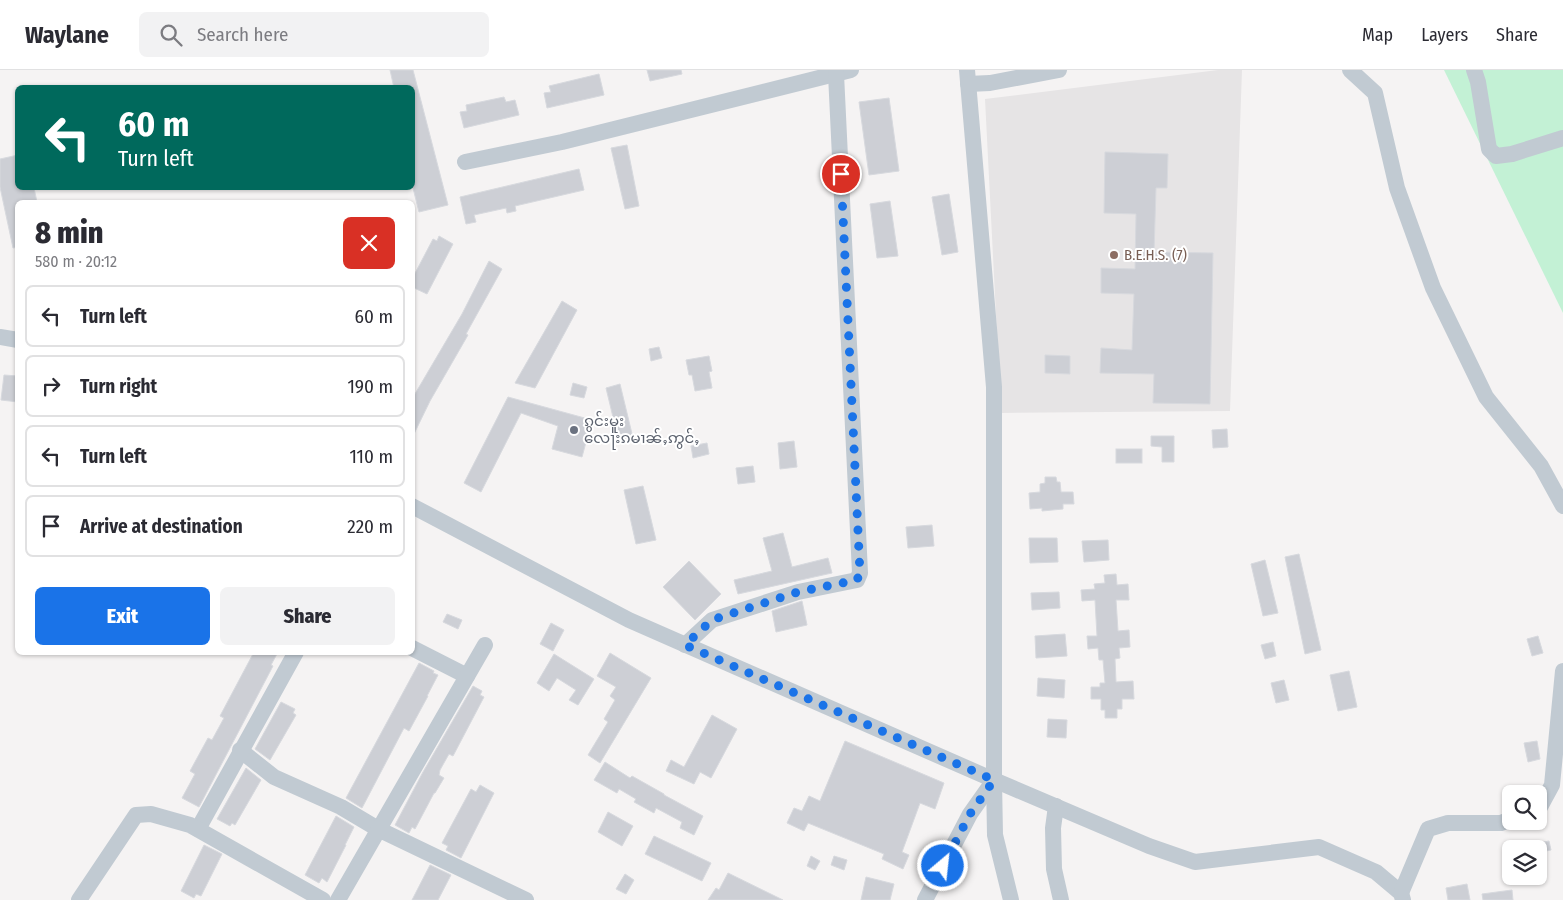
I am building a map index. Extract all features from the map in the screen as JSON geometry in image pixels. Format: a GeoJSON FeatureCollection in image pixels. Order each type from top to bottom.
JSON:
{"type":"FeatureCollection","features":[{"type":"Feature","properties":{"kind":"street"},"geometry":{"type":"LineString","coordinates":[[1011,900],[995,835],[994,387],[968,77],[990,83],[1059,70]]}},
{"type":"Feature","properties":{"kind":"street"},"geometry":{"type":"LineString","coordinates":[[1350,70],[1375,93],[1397,188],[1432,288],[1486,397],[1540,466],[1563,506]]}},
{"type":"Feature","properties":{"kind":"street"},"geometry":{"type":"LineString","coordinates":[[1474,70],[1478,82],[1489,149],[1496,156],[1512,154],[1563,138]]}},
{"type":"Feature","properties":{"kind":"street"},"geometry":{"type":"LineString","coordinates":[[465,162],[562,142],[844,72],[860,573],[857,580],[798,592],[712,620],[685,645]]}},
{"type":"Feature","properties":{"kind":"street"},"geometry":{"type":"LineString","coordinates":[[0,337],[15,340]]}},
{"type":"Feature","properties":{"kind":"street"},"geometry":{"type":"LineString","coordinates":[[415,508],[629,620],[994,780],[1149,846],[1195,862],[1319,847],[1376,872],[1402,896],[1428,829],[1448,822],[1502,823]]}},
{"type":"Feature","properties":{"kind":"street"},"geometry":{"type":"LineString","coordinates":[[338,900],[485,645]]}},
{"type":"Feature","properties":{"kind":"street"},"geometry":{"type":"LineString","coordinates":[[415,650],[467,676]]}},
{"type":"Feature","properties":{"kind":"street"},"geometry":{"type":"LineString","coordinates":[[198,829],[240,750],[294,655]]}},
{"type":"Feature","properties":{"kind":"street"},"geometry":{"type":"LineString","coordinates":[[1547,794],[1552,785],[1563,672]]}},
{"type":"Feature","properties":{"kind":"street"},"geometry":{"type":"LineString","coordinates":[[240,750],[274,776],[341,806],[378,829],[526,900]]}},
{"type":"Feature","properties":{"kind":"street"},"geometry":{"type":"LineString","coordinates":[[925,900],[970,814],[994,780]]}},
{"type":"Feature","properties":{"kind":"street"},"geometry":{"type":"LineString","coordinates":[[1056,806],[1053,828],[1054,869],[1061,900]]}},
{"type":"Feature","properties":{"kind":"street"},"geometry":{"type":"LineString","coordinates":[[79,900],[136,816],[151,814],[190,825],[323,900]]}},
{"type":"Feature","properties":{"kind":"shaded area","name":"B.E.H.S. (7)"},"geometry":{"type":"Polygon","coordinates":[[[1218,70],[1242,70],[1230,411],[1001,413],[985,99],[1218,70]]]}},
{"type":"Feature","properties":{"kind":"green space"},"geometry":{"type":"Polygon","coordinates":[[[1444,70],[1563,70],[1563,313],[1444,70]]]}},
{"type":"Feature","properties":{"kind":"building"},"geometry":{"type":"Polygon","coordinates":[[[390,70],[413,70],[448,205],[419,212],[414,190],[415,85],[393,85],[390,70]]]}},
{"type":"Feature","properties":{"kind":"building"},"geometry":{"type":"Polygon","coordinates":[[[647,70],[681,70],[682,74],[650,81],[647,70]]]}},
{"type":"Feature","properties":{"kind":"building"},"geometry":{"type":"Polygon","coordinates":[[[599,74],[604,95],[547,108],[544,93],[551,92],[549,86],[599,74]]]}},
{"type":"Feature","properties":{"kind":"building"},"geometry":{"type":"Polygon","coordinates":[[[504,97],[506,102],[515,100],[519,115],[464,128],[460,112],[467,111],[466,105],[504,97]]]}},
{"type":"Feature","properties":{"kind":"building"},"geometry":{"type":"Polygon","coordinates":[[[889,98],[899,171],[869,175],[859,102],[889,98]]]}},
{"type":"Feature","properties":{"kind":"building"},"geometry":{"type":"Polygon","coordinates":[[[627,145],[639,206],[625,209],[611,148],[627,145]]]}},
{"type":"Feature","properties":{"kind":"building"},"geometry":{"type":"Polygon","coordinates":[[[1105,152],[1168,154],[1167,188],[1156,188],[1154,252],[1213,253],[1210,404],[1153,403],[1154,374],[1100,373],[1101,348],[1132,350],[1134,294],[1101,293],[1101,268],[1135,269],[1136,214],[1104,213],[1105,152]]]}},
{"type":"Feature","properties":{"kind":"building"},"geometry":{"type":"Polygon","coordinates":[[[15,156],[15,190],[34,190],[37,200],[15,200],[15,248],[13,248],[0,187],[0,159],[15,156]]]}},
{"type":"Feature","properties":{"kind":"building"},"geometry":{"type":"Polygon","coordinates":[[[579,169],[584,190],[515,206],[516,211],[507,213],[506,208],[474,215],[476,222],[466,224],[460,197],[579,169]]]}},
{"type":"Feature","properties":{"kind":"building"},"geometry":{"type":"Polygon","coordinates":[[[949,194],[958,252],[942,255],[932,197],[949,194]]]}},
{"type":"Feature","properties":{"kind":"building"},"geometry":{"type":"Polygon","coordinates":[[[890,201],[898,256],[877,258],[870,204],[890,201]]]}},
{"type":"Feature","properties":{"kind":"building"},"geometry":{"type":"Polygon","coordinates":[[[439,236],[453,244],[427,294],[415,288],[415,273],[433,239],[437,241],[439,236]]]}},
{"type":"Feature","properties":{"kind":"building"},"geometry":{"type":"Polygon","coordinates":[[[489,261],[502,269],[415,432],[415,394],[462,314],[489,261]]]}},
{"type":"Feature","properties":{"kind":"building"},"geometry":{"type":"Polygon","coordinates":[[[562,301],[577,310],[535,388],[515,383],[562,301]]]}},
{"type":"Feature","properties":{"kind":"building"},"geometry":{"type":"Polygon","coordinates":[[[659,347],[662,358],[651,361],[649,349],[659,347]]]}},
{"type":"Feature","properties":{"kind":"building"},"geometry":{"type":"Polygon","coordinates":[[[1045,355],[1070,356],[1070,374],[1045,373],[1045,355]]]}},
{"type":"Feature","properties":{"kind":"building"},"geometry":{"type":"Polygon","coordinates":[[[709,356],[712,371],[709,372],[712,388],[695,391],[692,375],[689,375],[686,360],[709,356]]]}},
{"type":"Feature","properties":{"kind":"building"},"geometry":{"type":"Polygon","coordinates":[[[4,375],[15,376],[15,402],[1,400],[4,375]]]}},
{"type":"Feature","properties":{"kind":"building"},"geometry":{"type":"Polygon","coordinates":[[[573,383],[587,387],[584,398],[570,395],[573,383]]]}},
{"type":"Feature","properties":{"kind":"building"},"geometry":{"type":"Polygon","coordinates":[[[620,384],[633,438],[619,442],[606,388],[620,384]]]}},
{"type":"Feature","properties":{"kind":"building"},"geometry":{"type":"Polygon","coordinates":[[[508,397],[592,420],[582,457],[552,449],[558,426],[521,413],[481,492],[464,483],[508,397]]]}},
{"type":"Feature","properties":{"kind":"building"},"geometry":{"type":"Polygon","coordinates":[[[1227,429],[1228,447],[1213,448],[1212,430],[1227,429]]]}},
{"type":"Feature","properties":{"kind":"building"},"geometry":{"type":"Polygon","coordinates":[[[1151,436],[1174,436],[1174,462],[1162,462],[1162,447],[1151,446],[1151,436]]]}},
{"type":"Feature","properties":{"kind":"building"},"geometry":{"type":"Polygon","coordinates":[[[794,441],[797,467],[780,469],[778,443],[794,441]]]}},
{"type":"Feature","properties":{"kind":"building"},"geometry":{"type":"Polygon","coordinates":[[[707,443],[709,454],[693,458],[691,446],[707,443]]]}},
{"type":"Feature","properties":{"kind":"building"},"geometry":{"type":"Polygon","coordinates":[[[1116,449],[1142,449],[1142,463],[1116,463],[1116,449]]]}},
{"type":"Feature","properties":{"kind":"building"},"geometry":{"type":"Polygon","coordinates":[[[753,466],[755,482],[738,484],[736,468],[753,466]]]}},
{"type":"Feature","properties":{"kind":"building"},"geometry":{"type":"Polygon","coordinates":[[[1045,477],[1056,477],[1057,482],[1060,482],[1061,492],[1073,492],[1074,504],[1063,504],[1063,509],[1042,511],[1042,508],[1030,509],[1029,493],[1040,492],[1040,484],[1045,483],[1045,477]]]}},
{"type":"Feature","properties":{"kind":"building"},"geometry":{"type":"Polygon","coordinates":[[[643,486],[656,540],[636,544],[624,490],[643,486]]]}},
{"type":"Feature","properties":{"kind":"building"},"geometry":{"type":"Polygon","coordinates":[[[932,525],[934,546],[908,548],[906,527],[932,525]]]}},
{"type":"Feature","properties":{"kind":"building"},"geometry":{"type":"Polygon","coordinates":[[[783,533],[792,567],[828,558],[832,573],[738,594],[734,580],[772,571],[763,538],[783,533]]]}},
{"type":"Feature","properties":{"kind":"building"},"geometry":{"type":"Polygon","coordinates":[[[1029,538],[1057,538],[1058,562],[1030,563],[1029,538]]]}},
{"type":"Feature","properties":{"kind":"building"},"geometry":{"type":"Polygon","coordinates":[[[1108,540],[1109,560],[1084,562],[1082,541],[1108,540]]]}},
{"type":"Feature","properties":{"kind":"building"},"geometry":{"type":"Polygon","coordinates":[[[1299,554],[1321,650],[1305,654],[1285,557],[1299,554]]]}},
{"type":"Feature","properties":{"kind":"building"},"geometry":{"type":"Polygon","coordinates":[[[1265,560],[1278,613],[1263,616],[1251,564],[1265,560]]]}},
{"type":"Feature","properties":{"kind":"building"},"geometry":{"type":"Polygon","coordinates":[[[689,561],[721,594],[695,620],[663,587],[689,561]]]}},
{"type":"Feature","properties":{"kind":"building"},"geometry":{"type":"Polygon","coordinates":[[[1116,574],[1117,585],[1128,584],[1129,600],[1116,600],[1118,631],[1129,630],[1130,647],[1119,648],[1120,658],[1115,659],[1116,682],[1133,681],[1134,699],[1122,699],[1122,709],[1117,709],[1117,718],[1105,718],[1105,710],[1101,710],[1101,699],[1091,699],[1091,687],[1100,687],[1100,683],[1105,683],[1103,660],[1099,660],[1098,648],[1088,649],[1087,636],[1097,636],[1095,600],[1082,601],[1081,590],[1095,589],[1094,584],[1105,583],[1104,575],[1116,574]]]}},
{"type":"Feature","properties":{"kind":"building"},"geometry":{"type":"Polygon","coordinates":[[[1059,592],[1060,608],[1032,610],[1031,593],[1059,592]]]}},
{"type":"Feature","properties":{"kind":"building"},"geometry":{"type":"Polygon","coordinates":[[[802,601],[807,625],[776,632],[772,611],[802,601]]]}},
{"type":"Feature","properties":{"kind":"building"},"geometry":{"type":"Polygon","coordinates":[[[447,614],[462,620],[458,629],[443,622],[447,614]]]}},
{"type":"Feature","properties":{"kind":"building"},"geometry":{"type":"Polygon","coordinates":[[[551,623],[564,630],[553,651],[540,644],[551,623]]]}},
{"type":"Feature","properties":{"kind":"building"},"geometry":{"type":"Polygon","coordinates":[[[1065,634],[1067,656],[1036,658],[1035,636],[1065,634]]]}},
{"type":"Feature","properties":{"kind":"building"},"geometry":{"type":"Polygon","coordinates":[[[1538,636],[1543,653],[1532,656],[1527,639],[1538,636]]]}},
{"type":"Feature","properties":{"kind":"building"},"geometry":{"type":"Polygon","coordinates":[[[1273,642],[1276,656],[1265,659],[1261,645],[1273,642]]]}},
{"type":"Feature","properties":{"kind":"building"},"geometry":{"type":"Polygon","coordinates":[[[610,653],[651,678],[600,763],[588,755],[608,722],[604,719],[615,700],[610,696],[616,687],[597,676],[610,653]]]}},
{"type":"Feature","properties":{"kind":"building"},"geometry":{"type":"Polygon","coordinates":[[[554,654],[594,679],[578,705],[569,700],[576,690],[557,678],[549,691],[537,683],[554,654]]]}},
{"type":"Feature","properties":{"kind":"building"},"geometry":{"type":"Polygon","coordinates":[[[252,655],[276,655],[271,665],[273,666],[199,807],[182,798],[195,774],[190,771],[208,738],[212,740],[224,718],[220,716],[252,655]]]}},
{"type":"Feature","properties":{"kind":"building"},"geometry":{"type":"Polygon","coordinates":[[[419,663],[438,675],[409,731],[404,728],[362,808],[346,798],[419,663]]]}},
{"type":"Feature","properties":{"kind":"building"},"geometry":{"type":"Polygon","coordinates":[[[1349,671],[1357,707],[1338,711],[1330,675],[1349,671]]]}},
{"type":"Feature","properties":{"kind":"building"},"geometry":{"type":"Polygon","coordinates":[[[1038,678],[1065,680],[1064,698],[1037,696],[1038,678]]]}},
{"type":"Feature","properties":{"kind":"building"},"geometry":{"type":"Polygon","coordinates":[[[1284,680],[1289,700],[1276,703],[1271,683],[1284,680]]]}},
{"type":"Feature","properties":{"kind":"building"},"geometry":{"type":"Polygon","coordinates":[[[473,686],[482,691],[480,695],[484,697],[453,756],[449,754],[440,770],[439,775],[444,778],[415,829],[412,827],[409,833],[395,825],[423,772],[473,686]]]}},
{"type":"Feature","properties":{"kind":"building"},"geometry":{"type":"Polygon","coordinates":[[[281,702],[295,709],[293,713],[296,715],[270,760],[255,749],[281,702]]]}},
{"type":"Feature","properties":{"kind":"building"},"geometry":{"type":"Polygon","coordinates":[[[712,715],[737,729],[711,778],[700,772],[694,784],[666,771],[671,760],[684,767],[712,715]]]}},
{"type":"Feature","properties":{"kind":"building"},"geometry":{"type":"Polygon","coordinates":[[[1048,719],[1067,720],[1066,738],[1047,737],[1048,719]]]}},
{"type":"Feature","properties":{"kind":"building"},"geometry":{"type":"Polygon","coordinates":[[[845,741],[944,783],[935,809],[920,803],[902,852],[909,855],[903,869],[882,859],[884,854],[808,823],[804,831],[787,823],[794,808],[802,811],[809,796],[820,801],[845,741]]]}},
{"type":"Feature","properties":{"kind":"building"},"geometry":{"type":"Polygon","coordinates":[[[1537,741],[1540,759],[1528,762],[1524,743],[1537,741]]]}},
{"type":"Feature","properties":{"kind":"building"},"geometry":{"type":"Polygon","coordinates":[[[605,762],[630,778],[632,776],[703,816],[694,835],[680,828],[682,822],[656,808],[654,813],[634,802],[636,799],[619,789],[617,793],[594,780],[605,762]]]}},
{"type":"Feature","properties":{"kind":"building"},"geometry":{"type":"Polygon","coordinates":[[[246,768],[261,780],[235,825],[232,823],[230,826],[217,819],[246,768]]]}},
{"type":"Feature","properties":{"kind":"building"},"geometry":{"type":"Polygon","coordinates":[[[480,785],[494,793],[461,858],[446,850],[448,846],[442,843],[471,789],[476,792],[480,785]]]}},
{"type":"Feature","properties":{"kind":"building"},"geometry":{"type":"Polygon","coordinates":[[[608,812],[633,826],[622,846],[598,832],[608,812]]]}},
{"type":"Feature","properties":{"kind":"building"},"geometry":{"type":"Polygon","coordinates":[[[336,816],[354,827],[327,882],[322,878],[319,883],[305,875],[336,816]]]}},
{"type":"Feature","properties":{"kind":"building"},"geometry":{"type":"Polygon","coordinates":[[[654,836],[711,863],[702,881],[645,854],[654,836]]]}},
{"type":"Feature","properties":{"kind":"building"},"geometry":{"type":"Polygon","coordinates":[[[1547,841],[1549,841],[1551,850],[1547,851],[1547,841]]]}},
{"type":"Feature","properties":{"kind":"building"},"geometry":{"type":"Polygon","coordinates":[[[204,845],[222,854],[201,896],[196,894],[194,898],[181,891],[204,845]]]}},
{"type":"Feature","properties":{"kind":"building"},"geometry":{"type":"Polygon","coordinates":[[[811,856],[820,861],[815,870],[807,866],[811,856]]]}},
{"type":"Feature","properties":{"kind":"building"},"geometry":{"type":"Polygon","coordinates":[[[834,856],[847,860],[844,870],[831,865],[834,856]]]}},
{"type":"Feature","properties":{"kind":"building"},"geometry":{"type":"Polygon","coordinates":[[[430,865],[451,875],[438,900],[412,900],[430,865]]]}},
{"type":"Feature","properties":{"kind":"building"},"geometry":{"type":"Polygon","coordinates":[[[728,873],[783,900],[708,900],[716,888],[719,890],[728,873]]]}},
{"type":"Feature","properties":{"kind":"building"},"geometry":{"type":"Polygon","coordinates":[[[625,874],[634,880],[626,894],[616,889],[625,874]]]}},
{"type":"Feature","properties":{"kind":"building"},"geometry":{"type":"Polygon","coordinates":[[[866,877],[894,884],[890,900],[861,900],[866,877]]]}},
{"type":"Feature","properties":{"kind":"building"},"geometry":{"type":"Polygon","coordinates":[[[1467,884],[1470,900],[1448,900],[1446,888],[1467,884]]]}},
{"type":"Feature","properties":{"kind":"building"},"geometry":{"type":"Polygon","coordinates":[[[1512,890],[1513,900],[1483,900],[1482,894],[1512,890]]]}},
{"type":"Feature","properties":{"kind":"place","name":"B.E.H.S. (7)"},"geometry":{"type":"Point","coordinates":[1114,255]}},
{"type":"Feature","properties":{"kind":"place","name":"ၵွင်းမူး လေႃးၵမၢၼ်ႇဢွင်ႇ"},"geometry":{"type":"Point","coordinates":[574,430]}},
{"type":"Feature","properties":{"kind":"route"},"geometry":{"type":"LineString","coordinates":[[841,174],[860,573],[857,580],[798,592],[712,620],[685,645],[994,780],[970,814],[943,866]]}}]}
